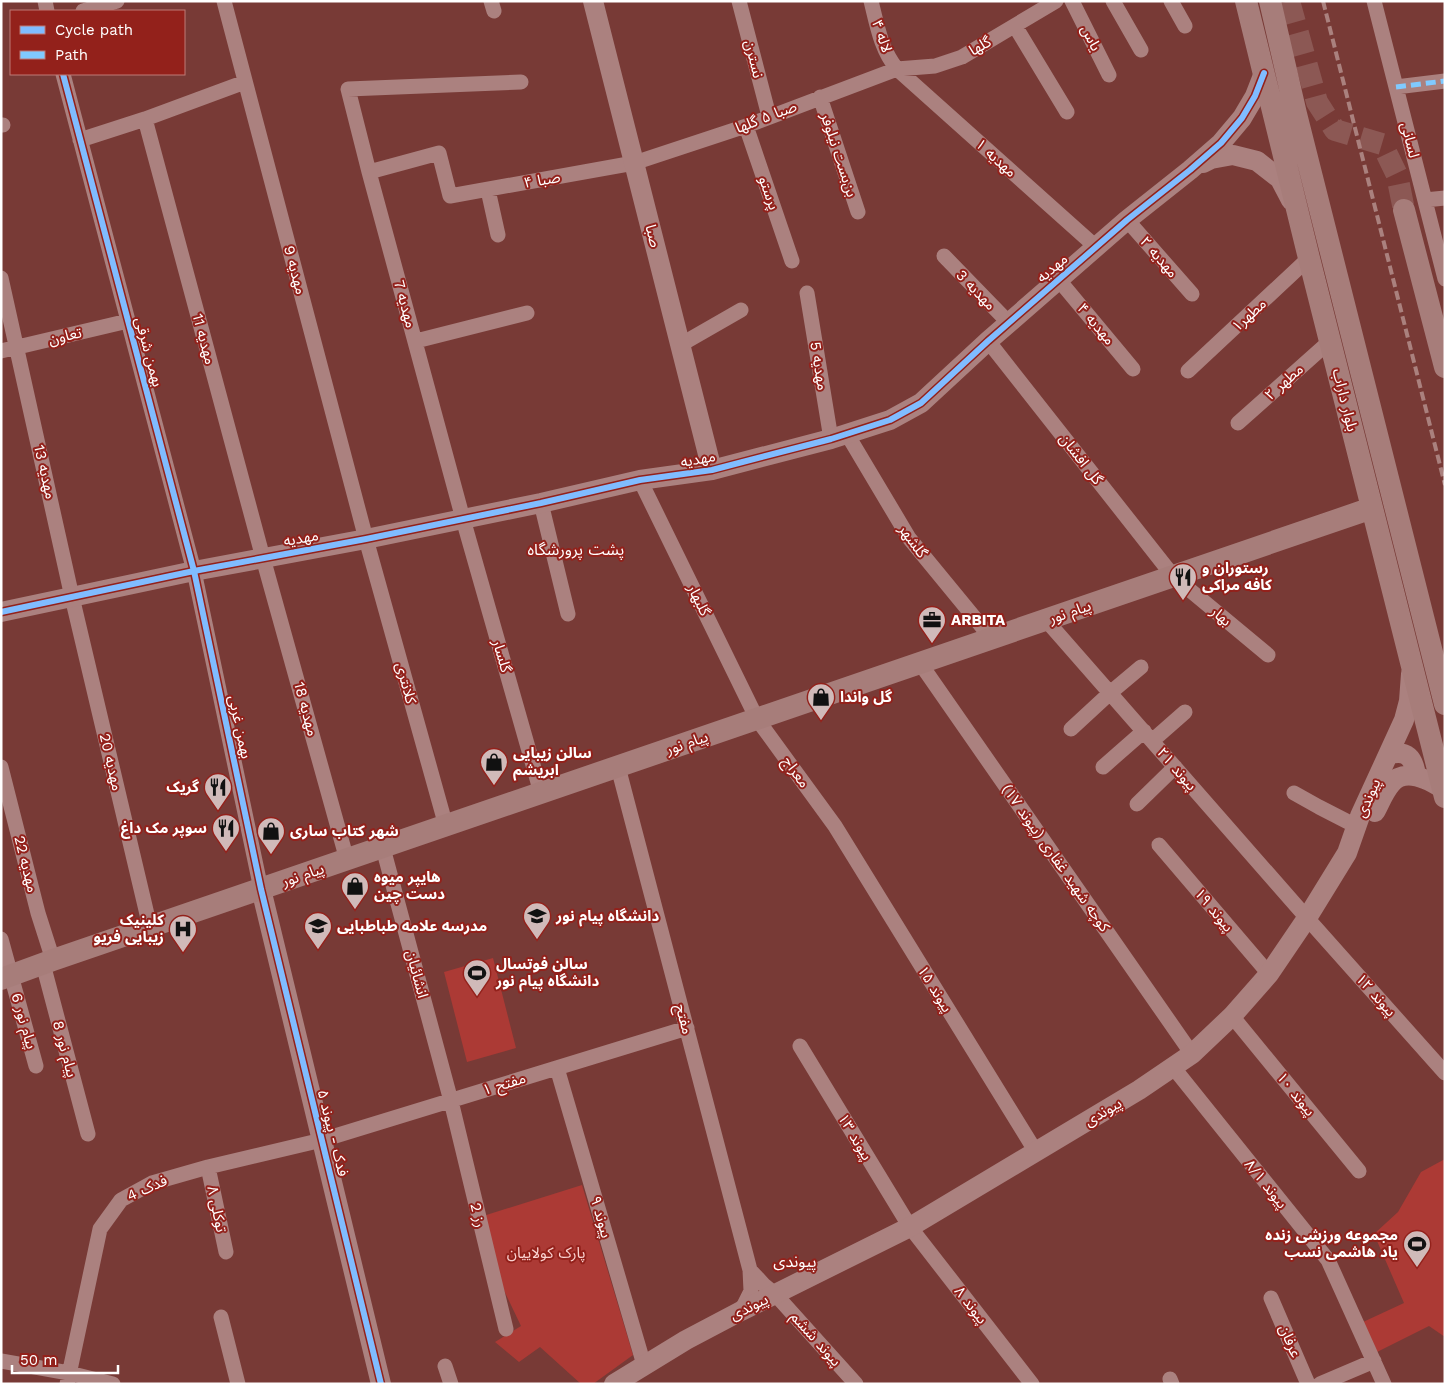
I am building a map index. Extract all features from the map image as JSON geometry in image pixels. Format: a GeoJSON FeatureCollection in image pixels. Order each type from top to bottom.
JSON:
{"type":"FeatureCollection","features":[{"type":"Feature","properties":{"kind":"main road","name":"بلوار داراب"},"geometry":{"type":"LineString","coordinates":[[1246,1],[1444,793]]}},
{"type":"Feature","properties":{"kind":"main road","name":"بلوار داراب"},"geometry":{"type":"LineString","coordinates":[[1270,1],[1296,114],[1445,704]]}},
{"type":"Feature","properties":{"kind":"main road"},"geometry":{"type":"LineString","coordinates":[[1404,210],[1445,367]]}},
{"type":"Feature","properties":{"kind":"main road","name":"پیام نور"},"geometry":{"type":"LineString","coordinates":[[6,978],[1372,508]]}},
{"type":"Feature","properties":{"kind":"street"},"geometry":{"type":"LineString","coordinates":[[86,10],[117,1]]}},
{"type":"Feature","properties":{"kind":"street","name":"مهدیه 9"},"geometry":{"type":"LineString","coordinates":[[224,1],[366,539]]}},
{"type":"Feature","properties":{"kind":"street","name":"صبا"},"geometry":{"type":"LineString","coordinates":[[593,1],[712,470]]}},
{"type":"Feature","properties":{"kind":"street","name":"نسترن"},"geometry":{"type":"LineString","coordinates":[[739,1],[769,116]]}},
{"type":"Feature","properties":{"kind":"street","name":"لاله ۴"},"geometry":{"type":"LineString","coordinates":[[871,1],[881,41],[891,62],[897,69]]}},
{"type":"Feature","properties":{"kind":"street","name":"گلها"},"geometry":{"type":"LineString","coordinates":[[897,69],[935,66],[962,57],[1056,1]]}},
{"type":"Feature","properties":{"kind":"street","name":"یاس"},"geometry":{"type":"LineString","coordinates":[[1072,1],[1110,75]]}},
{"type":"Feature","properties":{"kind":"street"},"geometry":{"type":"LineString","coordinates":[[1113,1],[1141,50]]}},
{"type":"Feature","properties":{"kind":"street"},"geometry":{"type":"LineString","coordinates":[[1171,1],[1185,26]]}},
{"type":"Feature","properties":{"kind":"street","name":"لسانی"},"geometry":{"type":"LineString","coordinates":[[1374,1],[1445,279]]}},
{"type":"Feature","properties":{"kind":"street"},"geometry":{"type":"LineString","coordinates":[[1015,26],[1066,112]]}},
{"type":"Feature","properties":{"kind":"street","name":"صبا ۵ گلها"},"geometry":{"type":"LineString","coordinates":[[634,163],[746,126],[897,69]]}},
{"type":"Feature","properties":{"kind":"street","name":"مهدیه ۱"},"geometry":{"type":"LineString","coordinates":[[897,69],[1096,247]]}},
{"type":"Feature","properties":{"kind":"street","name":"مهدیه"},"geometry":{"type":"LineString","coordinates":[[1,612],[194,570],[366,539],[541,503],[640,480],[712,470],[839,437],[890,420],[921,403],[1058,279],[1221,144],[1242,118],[1255,96],[1264,73]]}},
{"type":"Feature","properties":{"kind":"street","name":"بهمن شرقی"},"geometry":{"type":"LineString","coordinates":[[63,75],[194,570]]}},
{"type":"Feature","properties":{"kind":"street"},"geometry":{"type":"LineString","coordinates":[[1396,87],[1445,81]]}},
{"type":"Feature","properties":{"kind":"street"},"geometry":{"type":"LineString","coordinates":[[80,140],[146,119],[245,82]]}},
{"type":"Feature","properties":{"kind":"street","name":"مهدیه 7"},"geometry":{"type":"LineString","coordinates":[[463,519],[348,89],[521,82]]}},
{"type":"Feature","properties":{"kind":"street","name":"بن‌بست نیلوفر"},"geometry":{"type":"LineString","coordinates":[[820,97],[858,212]]}},
{"type":"Feature","properties":{"kind":"street","name":"مهدیه 11"},"geometry":{"type":"LineString","coordinates":[[146,119],[264,558]]}},
{"type":"Feature","properties":{"kind":"street","name":"پرستو"},"geometry":{"type":"LineString","coordinates":[[746,126],[792,261]]}},
{"type":"Feature","properties":{"kind":"street","name":"صبا ۴"},"geometry":{"type":"LineString","coordinates":[[369,172],[439,153],[450,196],[634,163]]}},
{"type":"Feature","properties":{"kind":"street"},"geometry":{"type":"LineString","coordinates":[[1190,170],[1211,160],[1233,155],[1257,161],[1280,179],[1299,218]]}},
{"type":"Feature","properties":{"kind":"street"},"geometry":{"type":"LineString","coordinates":[[488,190],[498,235]]}},
{"type":"Feature","properties":{"kind":"street"},"geometry":{"type":"LineString","coordinates":[[1425,200],[1445,198]]}},
{"type":"Feature","properties":{"kind":"street","name":"مهدیه ۲"},"geometry":{"type":"LineString","coordinates":[[1127,220],[1192,294]]}},
{"type":"Feature","properties":{"kind":"street","name":"مهدیه 3"},"geometry":{"type":"LineString","coordinates":[[944,256],[1009,323]]}},
{"type":"Feature","properties":{"kind":"street","name":"مطهر۱"},"geometry":{"type":"LineString","coordinates":[[1188,371],[1309,258]]}},
{"type":"Feature","properties":{"kind":"street","name":"مهدیه 13"},"geometry":{"type":"LineString","coordinates":[[1,278],[72,597]]}},
{"type":"Feature","properties":{"kind":"street","name":"مهدیه ۴"},"geometry":{"type":"LineString","coordinates":[[1058,279],[1134,369]]}},
{"type":"Feature","properties":{"kind":"street","name":"مهدیه 5"},"geometry":{"type":"LineString","coordinates":[[806,293],[839,437]]}},
{"type":"Feature","properties":{"kind":"street"},"geometry":{"type":"LineString","coordinates":[[680,345],[741,310]]}},
{"type":"Feature","properties":{"kind":"street"},"geometry":{"type":"LineString","coordinates":[[416,341],[527,313]]}},
{"type":"Feature","properties":{"kind":"street","name":"تعاون"},"geometry":{"type":"LineString","coordinates":[[1,351],[128,321]]}},
{"type":"Feature","properties":{"kind":"street","name":"گل افشان"},"geometry":{"type":"LineString","coordinates":[[988,341],[1173,576]]}},
{"type":"Feature","properties":{"kind":"street","name":"مطهر ۲"},"geometry":{"type":"LineString","coordinates":[[1238,423],[1330,341]]}},
{"type":"Feature","properties":{"kind":"street","name":"گلشهر"},"geometry":{"type":"LineString","coordinates":[[839,437],[909,538],[992,639]]}},
{"type":"Feature","properties":{"kind":"street","name":"گلبهار"},"geometry":{"type":"LineString","coordinates":[[640,480],[757,719]]}},
{"type":"Feature","properties":{"kind":"street"},"geometry":{"type":"LineString","coordinates":[[541,503],[568,614]]}},
{"type":"Feature","properties":{"kind":"street","name":"گلسار"},"geometry":{"type":"LineString","coordinates":[[463,519],[541,793]]}},
{"type":"Feature","properties":{"kind":"street","name":"کلانتری"},"geometry":{"type":"LineString","coordinates":[[366,539],[446,826]]}},
{"type":"Feature","properties":{"kind":"street","name":"مهدیه 18"},"geometry":{"type":"LineString","coordinates":[[264,558],[347,860]]}},
{"type":"Feature","properties":{"kind":"street","name":"بهمن غربی"},"geometry":{"type":"LineString","coordinates":[[194,570],[261,889]]}},
{"type":"Feature","properties":{"kind":"street","name":"بهار"},"geometry":{"type":"LineString","coordinates":[[1173,576],[1268,655]]}},
{"type":"Feature","properties":{"kind":"street","name":"مهدیه 20"},"geometry":{"type":"LineString","coordinates":[[72,597],[150,927]]}},
{"type":"Feature","properties":{"kind":"street","name":"پیوند ۲۱"},"geometry":{"type":"LineString","coordinates":[[1046,620],[1307,918]]}},
{"type":"Feature","properties":{"kind":"street","name":"کوچه شهید غفاری (پیوند ۱۷)"},"geometry":{"type":"LineString","coordinates":[[920,663],[1192,1054]]}},
{"type":"Feature","properties":{"kind":"street","name":"پیوندی"},"geometry":{"type":"LineString","coordinates":[[614,1384],[686,1340],[910,1227],[1139,1090],[1192,1054],[1232,1016],[1269,974],[1307,918],[1347,853],[1356,826],[1407,712],[1411,666]]}},
{"type":"Feature","properties":{"kind":"street"},"geometry":{"type":"LineString","coordinates":[[1071,729],[1141,667]]}},
{"type":"Feature","properties":{"kind":"street"},"geometry":{"type":"LineString","coordinates":[[1104,767],[1185,712]]}},
{"type":"Feature","properties":{"kind":"street","name":"معراج"},"geometry":{"type":"LineString","coordinates":[[757,719],[835,826]]}},
{"type":"Feature","properties":{"kind":"street"},"geometry":{"type":"LineString","coordinates":[[1388,755],[1402,753],[1409,756],[1413,761],[1416,776]]}},
{"type":"Feature","properties":{"kind":"street","name":"مهدیه 22"},"geometry":{"type":"LineString","coordinates":[[1,767],[38,913],[48,962]]}},
{"type":"Feature","properties":{"kind":"street","name":"مفتح"},"geometry":{"type":"LineString","coordinates":[[618,767],[750,1270]]}},
{"type":"Feature","properties":{"kind":"street"},"geometry":{"type":"LineString","coordinates":[[1137,804],[1175,767]]}},
{"type":"Feature","properties":{"kind":"street"},"geometry":{"type":"LineString","coordinates":[[1347,853],[1370,822],[1391,782],[1398,778],[1416,776],[1431,782],[1444,793]]}},
{"type":"Feature","properties":{"kind":"street"},"geometry":{"type":"LineString","coordinates":[[1294,793],[1356,826]]}},
{"type":"Feature","properties":{"kind":"street","name":"پیوند ۱۵"},"geometry":{"type":"LineString","coordinates":[[835,826],[1036,1152]]}},
{"type":"Feature","properties":{"kind":"street","name":"پیوند ۱۹"},"geometry":{"type":"LineString","coordinates":[[1159,845],[1269,974]]}},
{"type":"Feature","properties":{"kind":"street","name":"انشائیان"},"geometry":{"type":"LineString","coordinates":[[383,848],[451,1101]]}},
{"type":"Feature","properties":{"kind":"street","name":"فدک - پیوند ۵"},"geometry":{"type":"LineString","coordinates":[[261,889],[381,1384]]}},
{"type":"Feature","properties":{"kind":"street","name":"پیوند ۱۲"},"geometry":{"type":"LineString","coordinates":[[1307,918],[1445,1072]]}},
{"type":"Feature","properties":{"kind":"street","name":"پیام نور 6"},"geometry":{"type":"LineString","coordinates":[[1,939],[6,978],[36,1066]]}},
{"type":"Feature","properties":{"kind":"street","name":"پیام نور 8"},"geometry":{"type":"LineString","coordinates":[[48,962],[88,1134]]}},
{"type":"Feature","properties":{"kind":"street","name":"پیوند ۱۰"},"geometry":{"type":"LineString","coordinates":[[1232,1016],[1359,1171]]}},
{"type":"Feature","properties":{"kind":"street","name":"مفتح ۱"},"geometry":{"type":"LineString","coordinates":[[322,1140],[687,1028]]}},
{"type":"Feature","properties":{"kind":"street","name":"پیوند ۱۳"},"geometry":{"type":"LineString","coordinates":[[800,1046],[910,1227]]}},
{"type":"Feature","properties":{"kind":"street","name":"پیوند ۸/۱"},"geometry":{"type":"LineString","coordinates":[[1173,1067],[1328,1260],[1384,1384]]}},
{"type":"Feature","properties":{"kind":"street","name":"پیوند ۹"},"geometry":{"type":"LineString","coordinates":[[557,1068],[644,1365]]}},
{"type":"Feature","properties":{"kind":"street","name":"رز 2"},"geometry":{"type":"LineString","coordinates":[[451,1101],[506,1329]]}},
{"type":"Feature","properties":{"kind":"street","name":"فدک 4"},"geometry":{"type":"LineString","coordinates":[[68,1379],[100,1229],[121,1200],[152,1183],[208,1167],[322,1140]]}},
{"type":"Feature","properties":{"kind":"street","name":"توکلی ۸"},"geometry":{"type":"LineString","coordinates":[[208,1167],[226,1252]]}},
{"type":"Feature","properties":{"kind":"street","name":"پیوند ۸"},"geometry":{"type":"LineString","coordinates":[[910,1227],[1032,1384]]}},
{"type":"Feature","properties":{"kind":"street"},"geometry":{"type":"LineString","coordinates":[[741,1311],[750,1292],[750,1270]]}},
{"type":"Feature","properties":{"kind":"street","name":"پیوند ششم"},"geometry":{"type":"LineString","coordinates":[[750,1270],[775,1294],[856,1384]]}},
{"type":"Feature","properties":{"kind":"street","name":"عرفان"},"geometry":{"type":"LineString","coordinates":[[1271,1298],[1308,1384]]}},
{"type":"Feature","properties":{"kind":"street"},"geometry":{"type":"LineString","coordinates":[[221,1317],[238,1384]]}},
{"type":"Feature","properties":{"kind":"street"},"geometry":{"type":"LineString","coordinates":[[1320,1384],[1374,1361]]}},
{"type":"Feature","properties":{"kind":"street"},"geometry":{"type":"LineString","coordinates":[[1,1362],[68,1379],[113,1384]]}},
{"type":"Feature","properties":{"kind":"street"},"geometry":{"type":"LineString","coordinates":[[446,1366],[452,1384]]}},
{"type":"Feature","properties":{"kind":"green space","name":"سالن فوتسال دانشگاه پیام نور"},"geometry":{"type":"Polygon","coordinates":[[[493,958],[516,1048],[467,1062],[444,972],[493,958]]]}},
{"type":"Feature","properties":{"kind":"green space","name":"مجموعه ورزشی زنده یاد هاشمی نسب"},"geometry":{"type":"Polygon","coordinates":[[[1445,1159],[1445,1337],[1429,1326],[1377,1352],[1363,1322],[1404,1303],[1374,1234],[1398,1212],[1421,1172],[1445,1159]]]}},
{"type":"Feature","properties":{"kind":"green space","name":"پارک کولاییان"},"geometry":{"type":"Polygon","coordinates":[[[582,1185],[633,1355],[593,1384],[581,1384],[540,1347],[519,1362],[495,1342],[521,1326],[500,1282],[480,1217],[582,1185]]]}},
{"type":"Feature","properties":{"kind":"tunnel"},"geometry":{"type":"LineString","coordinates":[[1289,1],[1317,102],[1335,130],[1382,144],[1397,175],[1404,210]]}},
{"type":"Feature","properties":{"kind":"railway"},"geometry":{"type":"LineString","coordinates":[[1323,1],[1445,485]]}},
{"type":"Feature","properties":{"kind":"marked path"},"geometry":{"type":"LineString","coordinates":[[1396,87],[1445,81]]}},
{"type":"Feature","properties":{"kind":"cycle path"},"geometry":{"type":"LineString","coordinates":[[1,612],[194,571],[366,539],[541,503],[640,480],[712,470],[831,439],[890,420],[921,403],[988,341],[1127,220],[1221,143],[1242,118],[1255,96],[1264,73]]}},
{"type":"Feature","properties":{"kind":"cycle path"},"geometry":{"type":"LineString","coordinates":[[63,75],[194,571],[261,889],[381,1384]]}},
{"type":"Feature","properties":{"kind":"place","name":"رستوران و کافه مراکی"},"geometry":{"type":"Point","coordinates":[1183,601]}},
{"type":"Feature","properties":{"kind":"place","name":"ARBITA"},"geometry":{"type":"Point","coordinates":[932,644]}},
{"type":"Feature","properties":{"kind":"place","name":"گل واندا"},"geometry":{"type":"Point","coordinates":[821,721]}},
{"type":"Feature","properties":{"kind":"place","name":"سالن زیبایی ابریشم"},"geometry":{"type":"Point","coordinates":[494,786]}},
{"type":"Feature","properties":{"kind":"place","name":"گریک"},"geometry":{"type":"Point","coordinates":[218,811]}},
{"type":"Feature","properties":{"kind":"place","name":"سوپر مک داغ"},"geometry":{"type":"Point","coordinates":[226,852]}},
{"type":"Feature","properties":{"kind":"place","name":"شهر کتاب ساری"},"geometry":{"type":"Point","coordinates":[271,855]}},
{"type":"Feature","properties":{"kind":"place","name":"هایپر میوه دست چین"},"geometry":{"type":"Point","coordinates":[355,910]}},
{"type":"Feature","properties":{"kind":"place","name":"دانشگاه پیام نور"},"geometry":{"type":"Point","coordinates":[537,940]}},
{"type":"Feature","properties":{"kind":"place","name":"مدرسه علامه طباطبایی"},"geometry":{"type":"Point","coordinates":[318,950]}},
{"type":"Feature","properties":{"kind":"place","name":"کلینیک زیبایی فریو"},"geometry":{"type":"Point","coordinates":[183,953]}},
{"type":"Feature","properties":{"kind":"place","name":"سالن فوتسال دانشگاه پیام نور"},"geometry":{"type":"Point","coordinates":[477,997]}},
{"type":"Feature","properties":{"kind":"place","name":"مجموعه ورزشی زنده یاد هاشمی نسب"},"geometry":{"type":"Point","coordinates":[1417,1268]}},
{"type":"Feature","properties":{"kind":"district","name":"پشت پرورشگاه"},"geometry":{"type":"Point","coordinates":[576,549]}},
{"type":"Feature","properties":{"kind":"district","name":"پیوندی"},"geometry":{"type":"Point","coordinates":[795,1261]}}]}
